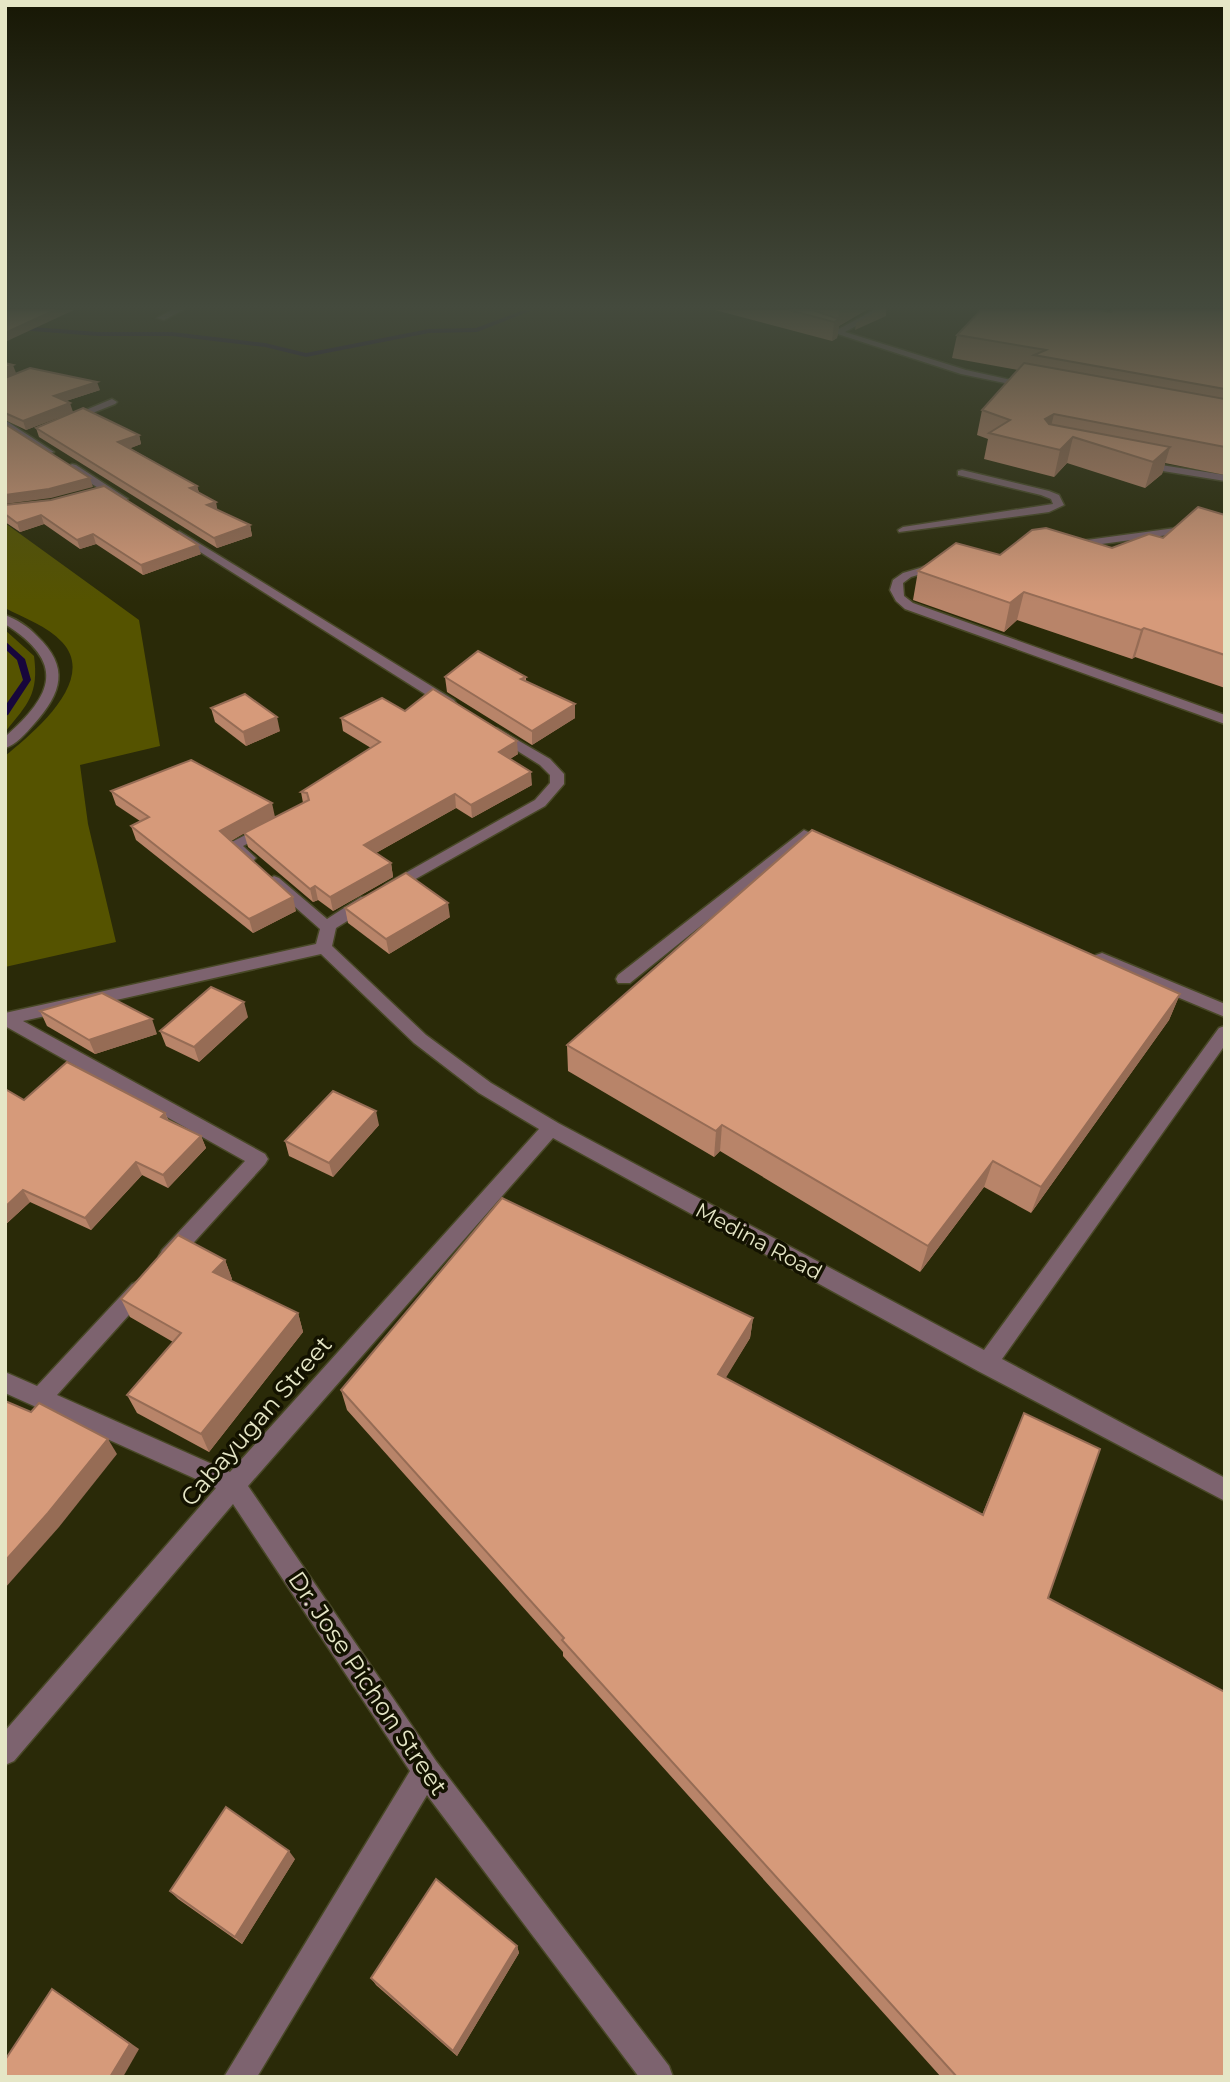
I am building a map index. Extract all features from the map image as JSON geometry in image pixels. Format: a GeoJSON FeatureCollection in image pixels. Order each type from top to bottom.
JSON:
{"type":"FeatureCollection","features":[{"type":"Feature","properties":{"kind":"street"},"geometry":{"type":"LineString","coordinates":[[62,422],[99,407]]}},
{"type":"Feature","properties":{"kind":"street"},"geometry":{"type":"LineString","coordinates":[[5,424],[101,491],[130,503]]}},
{"type":"Feature","properties":{"kind":"street"},"geometry":{"type":"LineString","coordinates":[[25,437],[37,432]]}},
{"type":"Feature","properties":{"kind":"street"},"geometry":{"type":"LineString","coordinates":[[1133,464],[1225,478]]}},
{"type":"Feature","properties":{"kind":"street"},"geometry":{"type":"LineString","coordinates":[[903,530],[1017,518],[1055,508],[1059,501],[1045,493],[962,473]]}},
{"type":"Feature","properties":{"kind":"street"},"geometry":{"type":"LineString","coordinates":[[165,526],[467,713]]}},
{"type":"Feature","properties":{"kind":"street"},"geometry":{"type":"LineString","coordinates":[[1061,547],[1190,528],[1225,530]]}},
{"type":"Feature","properties":{"kind":"street"},"geometry":{"type":"LineString","coordinates":[[947,563],[907,575],[897,582],[895,590],[899,599],[922,610],[1225,720]]}},
{"type":"Feature","properties":{"kind":"street"},"geometry":{"type":"LineString","coordinates":[[5,619],[24,629],[46,648],[55,666],[53,687],[34,716],[5,744]]}},
{"type":"Feature","properties":{"kind":"street"},"geometry":{"type":"LineString","coordinates":[[6,1019],[324,948],[322,937],[327,927],[338,918],[540,803],[557,784],[557,774],[545,762],[489,727]]}},
{"type":"Feature","properties":{"kind":"street"},"geometry":{"type":"LineString","coordinates":[[279,822],[233,845],[327,927]]}},
{"type":"Feature","properties":{"kind":"street"},"geometry":{"type":"LineString","coordinates":[[624,979],[804,835],[842,851]]}},
{"type":"Feature","properties":{"kind":"street","name":"Medina Road"},"geometry":{"type":"LineString","coordinates":[[324,948],[420,1039],[485,1088],[551,1128],[1225,1490]]}},
{"type":"Feature","properties":{"kind":"street"},"geometry":{"type":"LineString","coordinates":[[1084,952],[1225,1011]]}},
{"type":"Feature","properties":{"kind":"street"},"geometry":{"type":"LineString","coordinates":[[6,1019],[258,1159],[41,1397]]}},
{"type":"Feature","properties":{"kind":"street"},"geometry":{"type":"LineString","coordinates":[[986,1364],[1225,1032]]}},
{"type":"Feature","properties":{"kind":"street","name":"Cabayugan Street"},"geometry":{"type":"LineString","coordinates":[[5,1752],[234,1485],[551,1128]]}},
{"type":"Feature","properties":{"kind":"street"},"geometry":{"type":"LineString","coordinates":[[5,1382],[234,1485]]}},
{"type":"Feature","properties":{"kind":"street","name":"Dr. Jose Pichon Street"},"geometry":{"type":"LineString","coordinates":[[234,1485],[426,1770],[658,2077]]}},
{"type":"Feature","properties":{"kind":"street"},"geometry":{"type":"LineString","coordinates":[[239,2077],[426,1770]]}},
{"type":"Feature","properties":{"kind":"shaded area"},"geometry":{"type":"Polygon","coordinates":[[[5,523],[139,620],[160,746],[80,765],[88,824],[116,942],[5,967],[5,756],[45,720],[67,689],[72,673],[71,657],[56,636],[5,608],[5,523]]]}},
{"type":"Feature","properties":{"kind":"shaded area"},"geometry":{"type":"Polygon","coordinates":[[[5,630],[34,656],[35,680],[30,698],[5,732],[5,630]]]}},
{"type":"Feature","properties":{"kind":"building"},"geometry":{"type":"Polygon","coordinates":[[[5,407],[59,407],[23,421],[5,413],[5,407]]]}},
{"type":"Feature","properties":{"kind":"building"},"geometry":{"type":"Polygon","coordinates":[[[985,407],[1225,407],[1225,447],[1054,414],[1045,419],[1049,424],[1170,447],[1153,462],[1073,437],[1060,450],[989,433],[1010,420],[982,410],[985,407]]]}},
{"type":"Feature","properties":{"kind":"building"},"geometry":{"type":"Polygon","coordinates":[[[83,408],[139,435],[118,442],[197,486],[190,488],[216,502],[207,505],[250,525],[214,538],[36,428],[83,408]]]}},
{"type":"Feature","properties":{"kind":"building"},"geometry":{"type":"Polygon","coordinates":[[[5,424],[90,478],[49,489],[5,495],[5,424]]]}},
{"type":"Feature","properties":{"kind":"building"},"geometry":{"type":"Polygon","coordinates":[[[104,486],[198,545],[141,565],[93,534],[77,540],[41,515],[17,523],[5,514],[5,505],[51,500],[104,486]]]}},
{"type":"Feature","properties":{"kind":"building"},"geometry":{"type":"Polygon","coordinates":[[[1198,507],[1225,515],[1225,655],[1024,592],[1010,603],[918,571],[956,543],[1000,555],[1032,530],[1046,528],[1112,548],[1149,534],[1163,538],[1198,507]]]}},
{"type":"Feature","properties":{"kind":"building"},"geometry":{"type":"Polygon","coordinates":[[[478,651],[526,677],[521,679],[575,704],[532,731],[445,677],[478,651]]]}},
{"type":"Feature","properties":{"kind":"building"},"geometry":{"type":"Polygon","coordinates":[[[433,689],[517,741],[499,752],[531,772],[471,805],[455,794],[364,845],[391,863],[330,897],[315,886],[310,889],[244,833],[309,800],[307,793],[301,792],[380,742],[341,718],[382,698],[405,711],[433,689]]]}},
{"type":"Feature","properties":{"kind":"building"},"geometry":{"type":"Polygon","coordinates":[[[245,694],[277,717],[243,732],[211,708],[245,694]]]}},
{"type":"Feature","properties":{"kind":"building"},"geometry":{"type":"Polygon","coordinates":[[[191,760],[272,803],[220,831],[293,897],[249,919],[131,826],[149,817],[111,791],[191,760]]]}},
{"type":"Feature","properties":{"kind":"building"},"geometry":{"type":"Polygon","coordinates":[[[812,830],[1180,994],[1041,1187],[993,1161],[928,1246],[722,1125],[716,1131],[567,1045],[812,830]]]}},
{"type":"Feature","properties":{"kind":"building"},"geometry":{"type":"Polygon","coordinates":[[[406,873],[448,903],[386,939],[345,908],[406,873]]]}},
{"type":"Feature","properties":{"kind":"building"},"geometry":{"type":"Polygon","coordinates":[[[211,987],[244,1002],[194,1047],[160,1031],[211,987]]]}},
{"type":"Feature","properties":{"kind":"building"},"geometry":{"type":"Polygon","coordinates":[[[102,993],[152,1019],[89,1040],[40,1011],[102,993]]]}},
{"type":"Feature","properties":{"kind":"building"},"geometry":{"type":"Polygon","coordinates":[[[67,1062],[165,1113],[161,1117],[201,1136],[163,1175],[136,1162],[85,1218],[23,1190],[5,1207],[5,1089],[24,1100],[67,1062]]]}},
{"type":"Feature","properties":{"kind":"building"},"geometry":{"type":"Polygon","coordinates":[[[333,1091],[376,1111],[329,1163],[285,1141],[333,1091]]]}},
{"type":"Feature","properties":{"kind":"building"},"geometry":{"type":"Polygon","coordinates":[[[502,1198],[753,1318],[718,1374],[983,1515],[1024,1413],[1100,1449],[1048,1598],[1225,1692],[1225,2077],[957,2077],[562,1640],[564,1638],[341,1390],[502,1198]]]}},
{"type":"Feature","properties":{"kind":"building"},"geometry":{"type":"Polygon","coordinates":[[[178,1235],[225,1260],[213,1272],[298,1313],[201,1434],[127,1395],[181,1333],[121,1299],[178,1235]]]}},
{"type":"Feature","properties":{"kind":"building"},"geometry":{"type":"Polygon","coordinates":[[[5,1401],[31,1412],[39,1403],[108,1439],[5,1561],[5,1401]]]}},
{"type":"Feature","properties":{"kind":"building"},"geometry":{"type":"Polygon","coordinates":[[[226,1807],[289,1851],[235,1937],[170,1891],[226,1807]]]}},
{"type":"Feature","properties":{"kind":"building"},"geometry":{"type":"Polygon","coordinates":[[[436,1879],[517,1946],[453,2051],[371,1978],[436,1879]]]}},
{"type":"Feature","properties":{"kind":"building"},"geometry":{"type":"Polygon","coordinates":[[[52,1989],[130,2044],[110,2077],[5,2077],[5,2060],[52,1989]]]}},
{"type":"Feature","properties":{"kind":"waterway"},"geometry":{"type":"LineString","coordinates":[[5,644],[21,659],[27,680],[5,713]]}}]}
